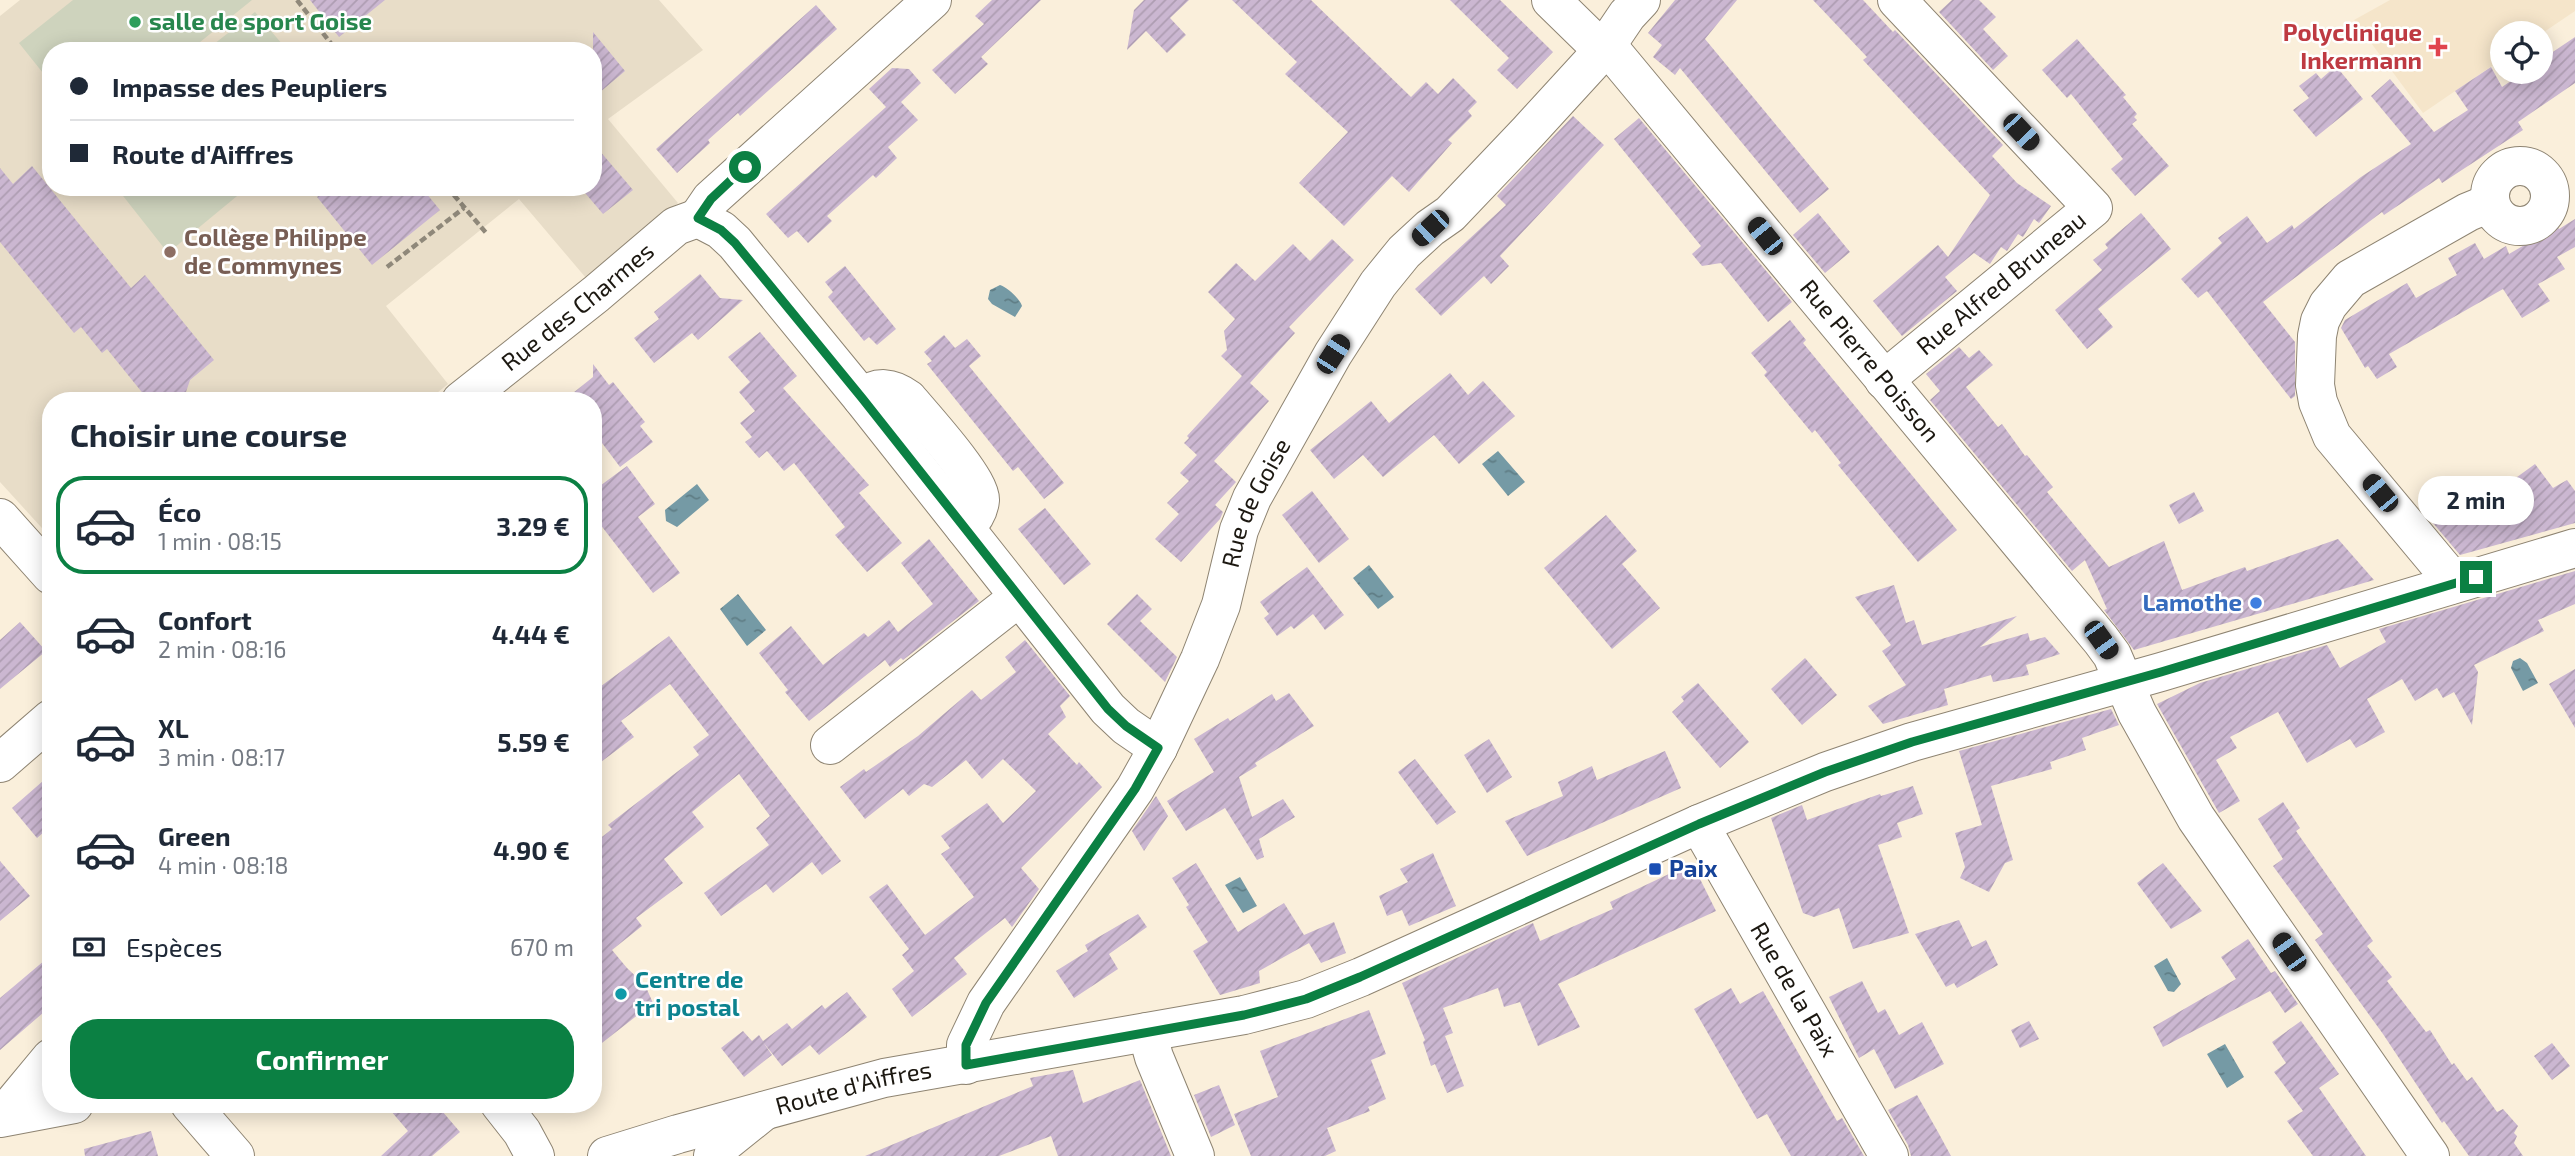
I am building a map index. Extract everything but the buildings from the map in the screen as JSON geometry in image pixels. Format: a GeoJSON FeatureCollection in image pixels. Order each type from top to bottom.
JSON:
{"type":"FeatureCollection","features":[{"type":"Feature","properties":{"kind":"street"},"geometry":{"type":"LineString","coordinates":[[932,0],[711,199],[698,218],[721,230],[735,243],[862,398],[1108,709],[1126,726],[1158,748]]}},
{"type":"Feature","properties":{"kind":"street","name":"Rue Pierre Poisson"},"geometry":{"type":"LineString","coordinates":[[1551,0],[1593,41],[1615,55],[2101,640],[2112,655],[2137,713],[2196,818],[2430,1156]]}},
{"type":"Feature","properties":{"kind":"street","name":"Rue de Goise"},"geometry":{"type":"LineString","coordinates":[[966,1065],[966,1045],[986,1003],[1135,789],[1158,748],[1188,688],[1221,605],[1239,530],[1252,498],[1333,354],[1378,284],[1404,252],[1450,214],[1604,49],[1627,15],[1641,0]]}},
{"type":"Feature","properties":{"kind":"street","name":"Rue Alfred Bruneau"},"geometry":{"type":"LineString","coordinates":[[1884,380],[2092,208],[1897,0]]}},
{"type":"Feature","properties":{"kind":"street"},"geometry":{"type":"LineString","coordinates":[[2450,585],[2443,569],[2332,436],[2318,402],[2315,385],[2317,336],[2320,321],[2328,305],[2350,279],[2468,212],[2490,203]]}},
{"type":"Feature","properties":{"kind":"street","name":"Rue des Charmes"},"geometry":{"type":"LineString","coordinates":[[472,392],[676,226],[698,218]]}},
{"type":"Feature","properties":{"kind":"street"},"geometry":{"type":"LineString","coordinates":[[0,518],[42,565]]}},
{"type":"Feature","properties":{"kind":"street","name":"Route d'Aiffres"},"geometry":{"type":"LineString","coordinates":[[620,1154],[884,1078],[1244,1015],[1306,999],[1699,824],[1825,772],[1900,746],[2575,548]]}},
{"type":"Feature","properties":{"kind":"street"},"geometry":{"type":"LineString","coordinates":[[830,745],[1019,597]]}},
{"type":"Feature","properties":{"kind":"street"},"geometry":{"type":"LineString","coordinates":[[0,763],[42,727]]}},
{"type":"Feature","properties":{"kind":"street","name":"Rue de la Paix"},"geometry":{"type":"LineString","coordinates":[[1699,824],[1889,1156]]}},
{"type":"Feature","properties":{"kind":"street"},"geometry":{"type":"LineString","coordinates":[[1147,1032],[1154,1057],[1195,1156]]}},
{"type":"Feature","properties":{"kind":"street"},"geometry":{"type":"LineString","coordinates":[[1,1118],[42,1069]]}},
{"type":"Feature","properties":{"kind":"street"},"geometry":{"type":"LineString","coordinates":[[1,1118],[42,1110]]}},
{"type":"Feature","properties":{"kind":"street"},"geometry":{"type":"LineString","coordinates":[[713,1156],[719,1147],[764,1111]]}},
{"type":"Feature","properties":{"kind":"street"},"geometry":{"type":"LineString","coordinates":[[198,1113],[235,1156]]}},
{"type":"Feature","properties":{"kind":"street"},"geometry":{"type":"LineString","coordinates":[[507,1113],[522,1132],[535,1156]]}},
{"type":"Feature","properties":{"kind":"path"},"geometry":{"type":"LineString","coordinates":[[296,0],[330,42]]}},
{"type":"Feature","properties":{"kind":"path"},"geometry":{"type":"LineString","coordinates":[[454,196],[487,234]]}},
{"type":"Feature","properties":{"kind":"path"},"geometry":{"type":"LineString","coordinates":[[387,267],[464,208]]}},
{"type":"Feature","properties":{"kind":"shaded area","name":"Collège Philippe de Commynes"},"geometry":{"type":"Polygon","coordinates":[[[20,0],[659,0],[703,50],[608,119],[678,203],[586,278],[519,199],[386,306],[448,384],[438,392],[42,392],[42,528],[0,482],[0,16],[20,0]]]}},
{"type":"Feature","properties":{"kind":"shaded area","name":"Polyclinique Inkermann"},"geometry":{"type":"Polygon","coordinates":[[[2390,0],[2575,0],[2575,11],[2553,26],[2553,21],[2490,21],[2490,67],[2423,113],[2354,20],[2390,0]]]}},
{"type":"Feature","properties":{"kind":"green space","name":"salle de sport Goise"},"geometry":{"type":"Polygon","coordinates":[[[73,0],[252,0],[200,42],[42,42],[42,72],[19,43],[73,0]]]}},
{"type":"Feature","properties":{"kind":"green space"},"geometry":{"type":"Polygon","coordinates":[[[255,12],[280,42],[217,42],[255,12]]]}},
{"type":"Feature","properties":{"kind":"green space"},"geometry":{"type":"Polygon","coordinates":[[[123,196],[237,196],[168,253],[123,196]]]}},
{"type":"Feature","properties":{"kind":"water"},"geometry":{"type":"Polygon","coordinates":[[[1000,285],[1021,303],[1022,306],[1015,317],[988,299],[990,290],[1000,285]]]}},
{"type":"Feature","properties":{"kind":"water"},"geometry":{"type":"Polygon","coordinates":[[[1498,451],[1525,482],[1508,496],[1482,464],[1498,451]]]}},
{"type":"Feature","properties":{"kind":"water"},"geometry":{"type":"Polygon","coordinates":[[[697,484],[709,500],[677,527],[666,521],[665,510],[697,484]]]}},
{"type":"Feature","properties":{"kind":"water"},"geometry":{"type":"Polygon","coordinates":[[[1369,565],[1394,597],[1378,609],[1353,578],[1369,565]]]}},
{"type":"Feature","properties":{"kind":"water"},"geometry":{"type":"Polygon","coordinates":[[[738,594],[766,630],[747,646],[720,609],[738,594]]]}},
{"type":"Feature","properties":{"kind":"water"},"geometry":{"type":"Polygon","coordinates":[[[2520,658],[2527,663],[2538,683],[2523,691],[2511,668],[2513,661],[2520,658]]]}},
{"type":"Feature","properties":{"kind":"water"},"geometry":{"type":"Polygon","coordinates":[[[1240,877],[1257,906],[1243,913],[1225,885],[1240,877]]]}},
{"type":"Feature","properties":{"kind":"water"},"geometry":{"type":"Polygon","coordinates":[[[2167,958],[2181,984],[2174,992],[2168,991],[2154,966],[2167,958]]]}},
{"type":"Feature","properties":{"kind":"water"},"geometry":{"type":"Polygon","coordinates":[[[2225,1044],[2244,1077],[2227,1088],[2207,1054],[2225,1044]]]}},
{"type":"Feature","properties":{"kind":"place","name":"salle de sport Goise"},"geometry":{"type":"Point","coordinates":[135,22]}},
{"type":"Feature","properties":{"kind":"place","name":"Polyclinique Inkermann"},"geometry":{"type":"Point","coordinates":[2438,47]}},
{"type":"Feature","properties":{"kind":"place","name":"Collège Philippe de Commynes"},"geometry":{"type":"Point","coordinates":[170,252]}},
{"type":"Feature","properties":{"kind":"place","name":"Lamothe"},"geometry":{"type":"Point","coordinates":[2256,603]}},
{"type":"Feature","properties":{"kind":"place","name":"Paix"},"geometry":{"type":"Point","coordinates":[1655,869]}},
{"type":"Feature","properties":{"kind":"place","name":"Centre de tri postal"},"geometry":{"type":"Point","coordinates":[621,994]}},
{"type":"Feature","properties":{"kind":"route"},"geometry":{"type":"LineString","coordinates":[[745,167],[711,199],[698,218],[708,221],[735,243],[862,398],[1108,709],[1145,741],[1158,748],[1135,789],[986,1003],[966,1045],[966,1065],[1244,1015],[1306,999],[1699,824],[1825,772],[1912,742],[2161,672],[2476,577]]}}]}
